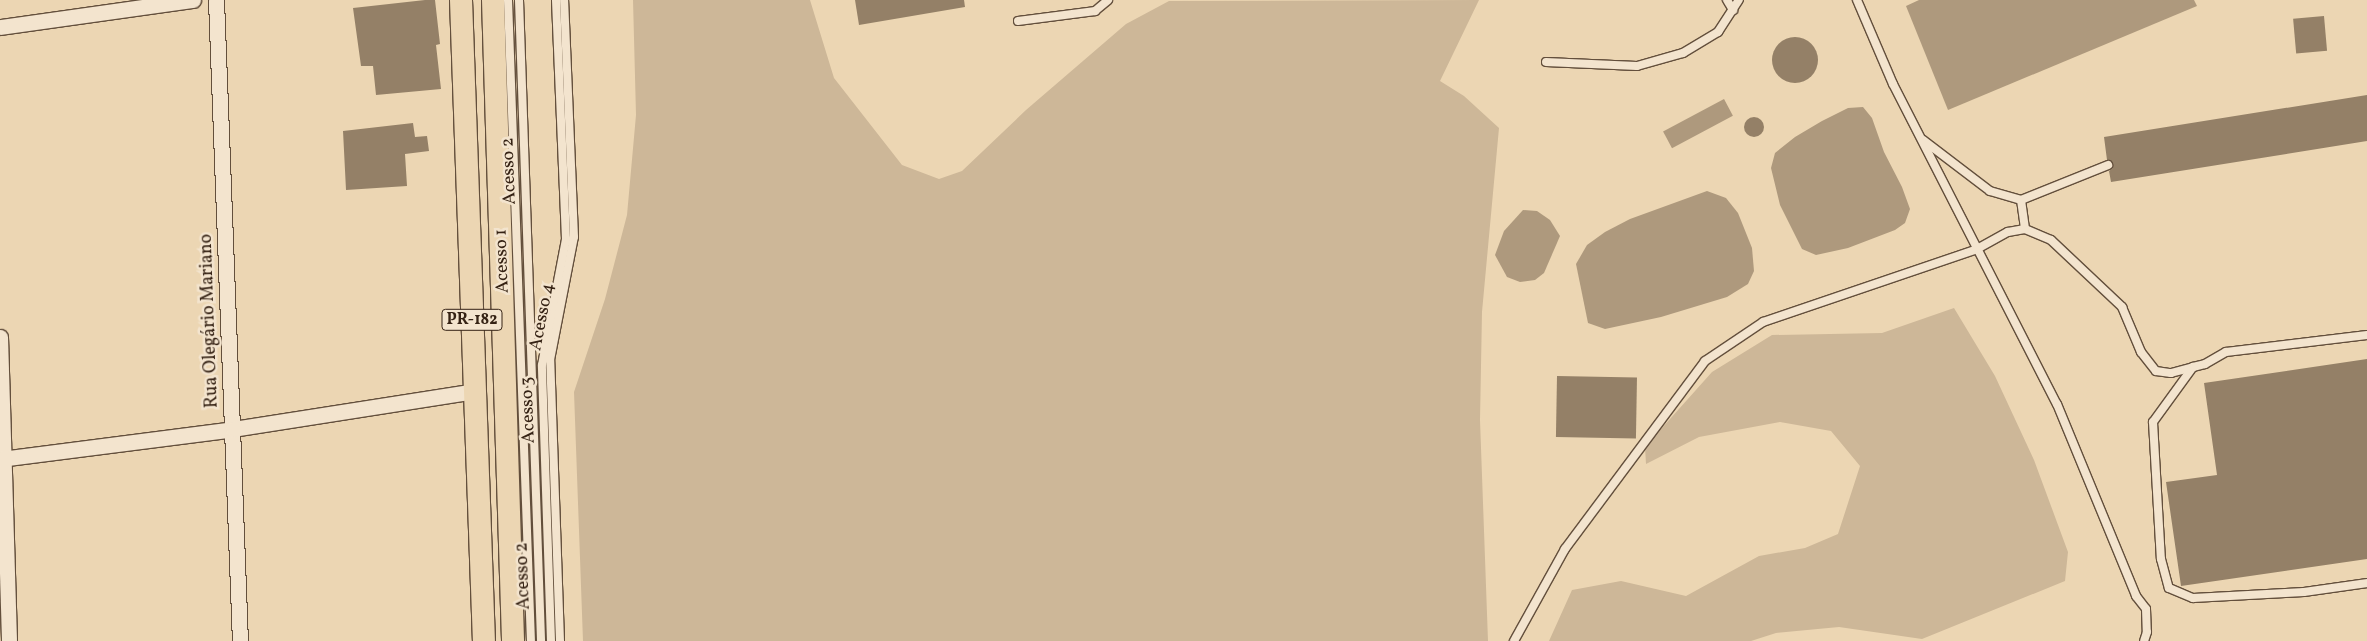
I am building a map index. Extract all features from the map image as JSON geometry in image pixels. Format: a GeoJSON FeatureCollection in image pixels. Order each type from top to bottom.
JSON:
{"type":"FeatureCollection","features":[{"type":"Feature","properties":{"kind":"main road","name":"PR-182"},"geometry":{"type":"LineString","coordinates":[[461,0],[484,641]]}},
{"type":"Feature","properties":{"kind":"main road","name":"PR-182"},"geometry":{"type":"LineString","coordinates":[[493,0],[513,641]]}},
{"type":"Feature","properties":{"kind":"main road"},"geometry":{"type":"LineString","coordinates":[[465,120],[496,118]]}},
{"type":"Feature","properties":{"kind":"street"},"geometry":{"type":"LineString","coordinates":[[0,27],[193,0]]}},
{"type":"Feature","properties":{"kind":"street","name":"Rua Olegário Mariano"},"geometry":{"type":"LineString","coordinates":[[216,0],[240,641]]}},
{"type":"Feature","properties":{"kind":"street"},"geometry":{"type":"LineString","coordinates":[[0,337],[2,458],[10,641]]}},
{"type":"Feature","properties":{"kind":"street"},"geometry":{"type":"LineString","coordinates":[[2,458],[233,429],[475,391]]}},
{"type":"Feature","properties":{"kind":"lane","name":"Acesso 1"},"geometry":{"type":"LineString","coordinates":[[508,0],[531,641]]}},
{"type":"Feature","properties":{"kind":"lane","name":"Acesso 2"},"geometry":{"type":"LineString","coordinates":[[519,0],[541,641]]}},
{"type":"Feature","properties":{"kind":"lane","name":"Acesso 3"},"geometry":{"type":"LineString","coordinates":[[551,641],[542,365],[566,239],[556,0]]}},
{"type":"Feature","properties":{"kind":"lane","name":"Acesso 4"},"geometry":{"type":"LineString","coordinates":[[560,641],[550,360],[574,237],[564,0]]}},
{"type":"Feature","properties":{"kind":"lane"},"geometry":{"type":"LineString","coordinates":[[1018,21],[1095,11],[1108,0]]}},
{"type":"Feature","properties":{"kind":"lane"},"geometry":{"type":"LineString","coordinates":[[1727,0],[1733,10]]}},
{"type":"Feature","properties":{"kind":"lane"},"geometry":{"type":"LineString","coordinates":[[1546,62],[1636,66],[1683,53],[1718,32],[1739,0]]}},
{"type":"Feature","properties":{"kind":"lane"},"geometry":{"type":"LineString","coordinates":[[1857,0],[1893,84],[2057,404],[2136,596],[2146,609],[2147,632],[2144,641]]}},
{"type":"Feature","properties":{"kind":"lane"},"geometry":{"type":"LineString","coordinates":[[1920,138],[1990,191],[2021,200],[2108,165]]}},
{"type":"Feature","properties":{"kind":"lane"},"geometry":{"type":"LineString","coordinates":[[2021,200],[2025,229]]}},
{"type":"Feature","properties":{"kind":"lane"},"geometry":{"type":"LineString","coordinates":[[1514,641],[1565,549],[1705,361],[1763,322],[1977,248],[2008,232],[2025,229],[2051,240],[2122,307],[2141,352],[2156,371],[2171,373],[2205,364],[2226,352],[2367,334]]}},
{"type":"Feature","properties":{"kind":"lane"},"geometry":{"type":"LineString","coordinates":[[2193,367],[2154,422],[2161,560],[2169,588],[2193,598],[2304,592],[2367,583]]}},
{"type":"Feature","properties":{"kind":"shaded area"},"geometry":{"type":"Polygon","coordinates":[[[633,0],[810,0],[834,78],[902,165],[939,179],[962,171],[1026,110],[1126,24],[1169,1],[1479,0],[1440,81],[1464,96],[1499,128],[1482,312],[1480,420],[1488,641],[583,641],[574,392],[605,299],[627,215],[636,115],[633,0]]]}},
{"type":"Feature","properties":{"kind":"shaded area"},"geometry":{"type":"Polygon","coordinates":[[[1919,0],[2194,0],[2197,6],[1948,110],[1906,6],[1919,0]]]}},
{"type":"Feature","properties":{"kind":"shaded area"},"geometry":{"type":"Polygon","coordinates":[[[1724,99],[1733,116],[1672,148],[1663,131],[1724,99]]]}},
{"type":"Feature","properties":{"kind":"shaded area"},"geometry":{"type":"Polygon","coordinates":[[[1863,107],[1872,118],[1884,152],[1902,187],[1910,209],[1905,223],[1895,230],[1848,248],[1816,255],[1802,249],[1780,205],[1771,168],[1775,153],[1795,137],[1822,121],[1848,108],[1863,107]]]}},
{"type":"Feature","properties":{"kind":"shaded area"},"geometry":{"type":"Polygon","coordinates":[[[1707,191],[1726,198],[1738,213],[1752,248],[1754,271],[1748,284],[1727,297],[1661,317],[1605,329],[1588,323],[1576,264],[1587,245],[1605,232],[1630,219],[1707,191]]]}},
{"type":"Feature","properties":{"kind":"shaded area"},"geometry":{"type":"Polygon","coordinates":[[[1523,210],[1537,211],[1550,220],[1560,236],[1544,273],[1535,280],[1520,282],[1507,277],[1495,255],[1504,231],[1523,210]]]}},
{"type":"Feature","properties":{"kind":"shaded area"},"geometry":{"type":"Polygon","coordinates":[[[1954,308],[1995,376],[2034,460],[2068,552],[2065,581],[1922,639],[1839,627],[1776,633],[1751,641],[1549,641],[1572,590],[1621,581],[1686,596],[1759,556],[1805,548],[1838,534],[1860,466],[1831,431],[1780,422],[1699,437],[1646,464],[1645,447],[1712,372],[1772,335],[1882,333],[1954,308]]]}},
{"type":"Feature","properties":{"kind":"building"},"geometry":{"type":"Polygon","coordinates":[[[435,0],[440,44],[436,45],[441,89],[376,95],[373,66],[361,66],[353,8],[435,0]]]}},
{"type":"Feature","properties":{"kind":"building"},"geometry":{"type":"Polygon","coordinates":[[[855,0],[964,0],[965,7],[859,25],[855,0]]]}},
{"type":"Feature","properties":{"kind":"building"},"geometry":{"type":"Polygon","coordinates":[[[2324,16],[2327,51],[2296,54],[2293,19],[2324,16]]]}},
{"type":"Feature","properties":{"kind":"building"},"geometry":{"type":"Polygon","coordinates":[[[1791,37],[1799,37],[1808,41],[1814,47],[1818,60],[1814,73],[1808,79],[1799,83],[1791,83],[1782,79],[1776,73],[1772,64],[1772,56],[1776,47],[1782,41],[1791,37]]]}},
{"type":"Feature","properties":{"kind":"building"},"geometry":{"type":"Polygon","coordinates":[[[2367,95],[2367,141],[2111,182],[2109,171],[2113,168],[2113,163],[2107,160],[2104,137],[2367,95]]]}},
{"type":"Feature","properties":{"kind":"building"},"geometry":{"type":"Polygon","coordinates":[[[1754,117],[1761,120],[1764,127],[1761,134],[1754,137],[1747,134],[1744,127],[1747,120],[1754,117]]]}},
{"type":"Feature","properties":{"kind":"building"},"geometry":{"type":"Polygon","coordinates":[[[413,123],[415,137],[427,136],[429,151],[405,154],[407,186],[346,190],[343,131],[413,123]]]}},
{"type":"Feature","properties":{"kind":"building"},"geometry":{"type":"Polygon","coordinates":[[[2367,359],[2367,559],[2181,586],[2166,482],[2217,475],[2204,383],[2367,359]]]}},
{"type":"Feature","properties":{"kind":"building"},"geometry":{"type":"Polygon","coordinates":[[[1557,376],[1637,377],[1636,438],[1556,437],[1557,376]]]}}]}
